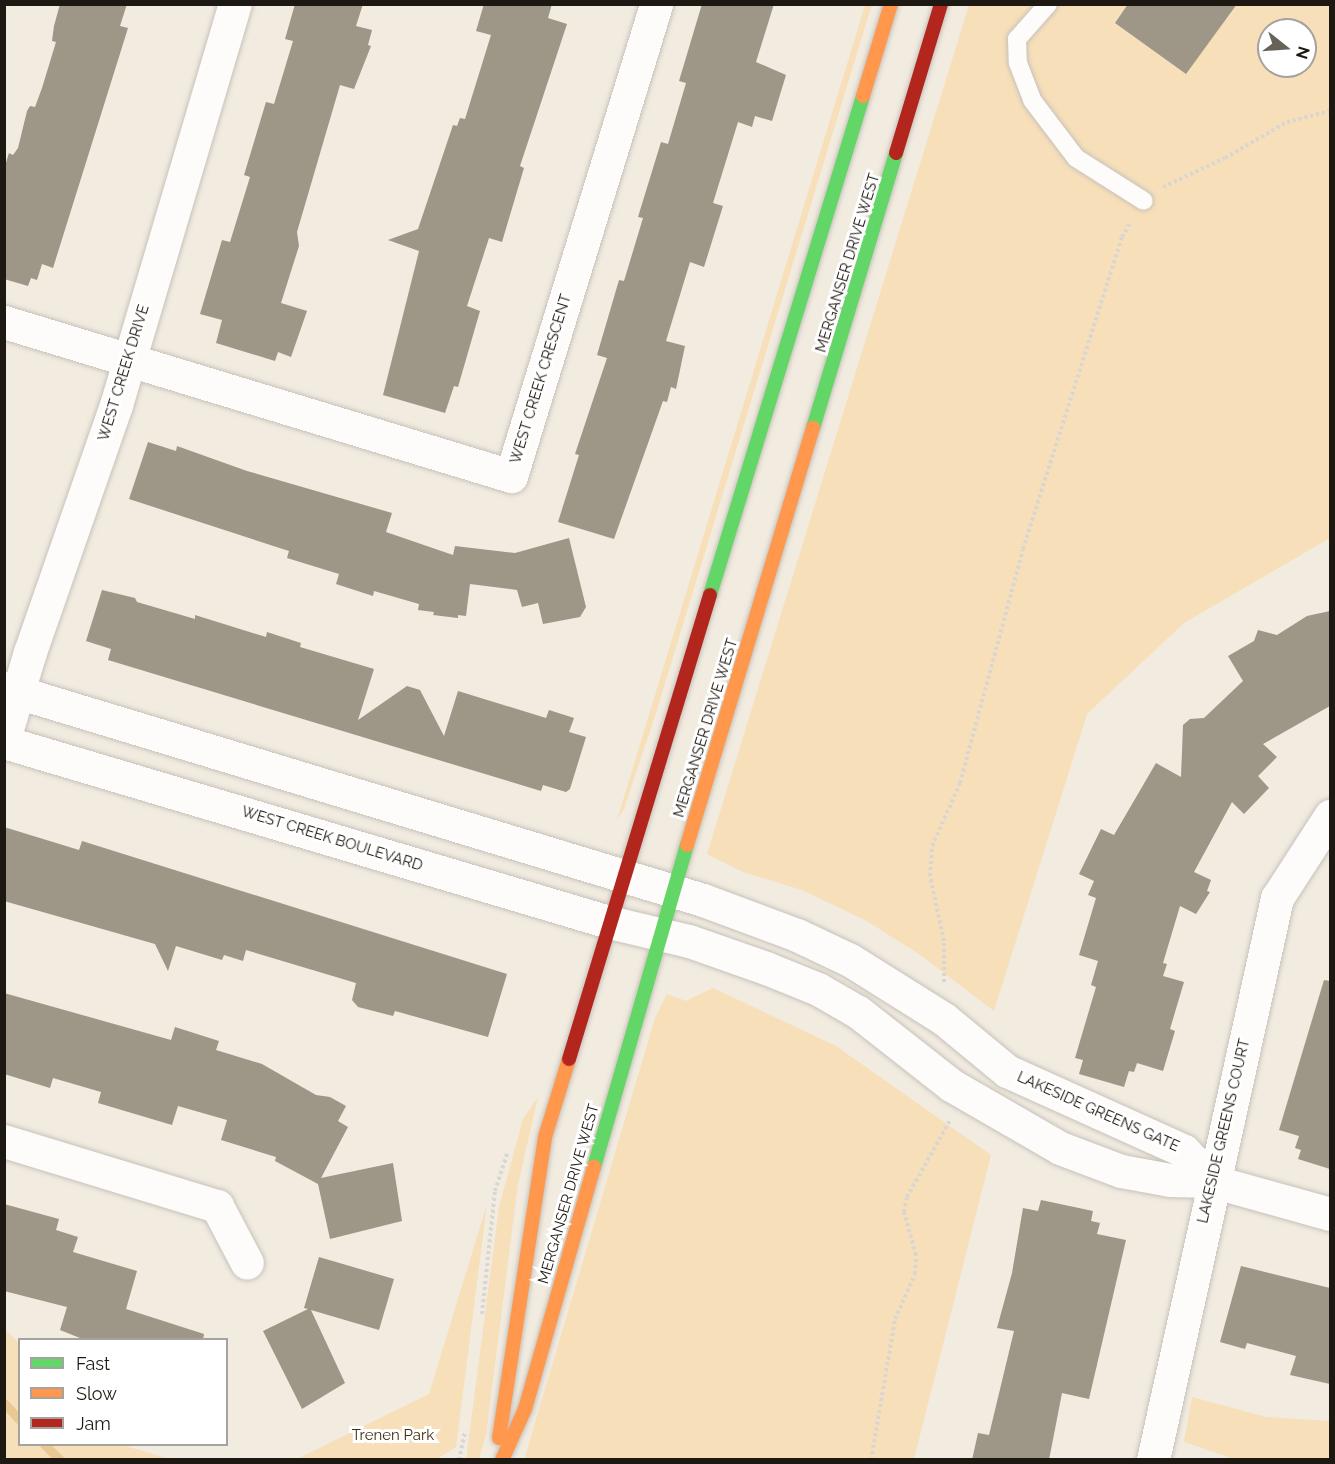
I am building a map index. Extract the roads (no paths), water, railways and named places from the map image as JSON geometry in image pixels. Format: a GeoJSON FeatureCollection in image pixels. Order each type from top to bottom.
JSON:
{"type":"FeatureCollection","features":[{"type":"Feature","properties":{"kind":"street","name":"WEST CREEK DRIVE"},"geometry":{"type":"LineString","coordinates":[[4,741],[11,690],[129,361],[235,4]]}},
{"type":"Feature","properties":{"kind":"street","name":"WEST CREEK CRESCENT"},"geometry":{"type":"LineString","coordinates":[[129,361],[511,476],[656,4]]}},
{"type":"Feature","properties":{"kind":"street","name":"MERGANSER DRIVE WEST"},"geometry":{"type":"LineString","coordinates":[[496,1460],[545,1137],[622,877],[891,4]]}},
{"type":"Feature","properties":{"kind":"street","name":"MERGANSER DRIVE WEST"},"geometry":{"type":"LineString","coordinates":[[502,1460],[525,1409],[660,935],[941,4]]}},
{"type":"Feature","properties":{"kind":"street"},"geometry":{"type":"LineString","coordinates":[[4,322],[129,361]]}},
{"type":"Feature","properties":{"kind":"street"},"geometry":{"type":"LineString","coordinates":[[11,690],[622,877]]}},
{"type":"Feature","properties":{"kind":"street","name":"WEST CREEK BOULEVARD"},"geometry":{"type":"LineString","coordinates":[[4,741],[609,922],[660,935]]}},
{"type":"Feature","properties":{"kind":"street","name":"LAKESIDE GREENS COURT"},"geometry":{"type":"LineString","coordinates":[[1153,1460],[1212,1181],[1277,898],[1330,816]]}},
{"type":"Feature","properties":{"kind":"street","name":"LAKESIDE GREENS GATE"},"geometry":{"type":"LineString","coordinates":[[622,877],[673,892],[796,935],[850,960],[944,1019],[1008,1071],[1184,1151],[1212,1181]]}},
{"type":"Feature","properties":{"kind":"street"},"geometry":{"type":"LineString","coordinates":[[660,935],[756,964],[818,989],[858,1012],[951,1084],[1060,1148],[1121,1171],[1170,1180],[1212,1181],[1330,1214]]}},
{"type":"Feature","properties":{"kind":"street"},"geometry":{"type":"LineString","coordinates":[[4,1141],[217,1206],[247,1263]]}},
{"type":"Feature","properties":{"kind":"lane"},"geometry":{"type":"LineString","coordinates":[[1048,4],[1017,39],[1018,63],[1032,100],[1076,158],[1144,201]]}},
{"type":"Feature","properties":{"kind":"waterway"},"geometry":{"type":"LineString","coordinates":[[4,1403],[18,1418]]}},
{"type":"Feature","properties":{"kind":"waterway"},"geometry":{"type":"LineString","coordinates":[[46,1446],[60,1460]]}},
{"type":"Feature","properties":{"kind":"park label","name":"Trenen Park"},"geometry":{"type":"Point","coordinates":[393,1436]}}]}
